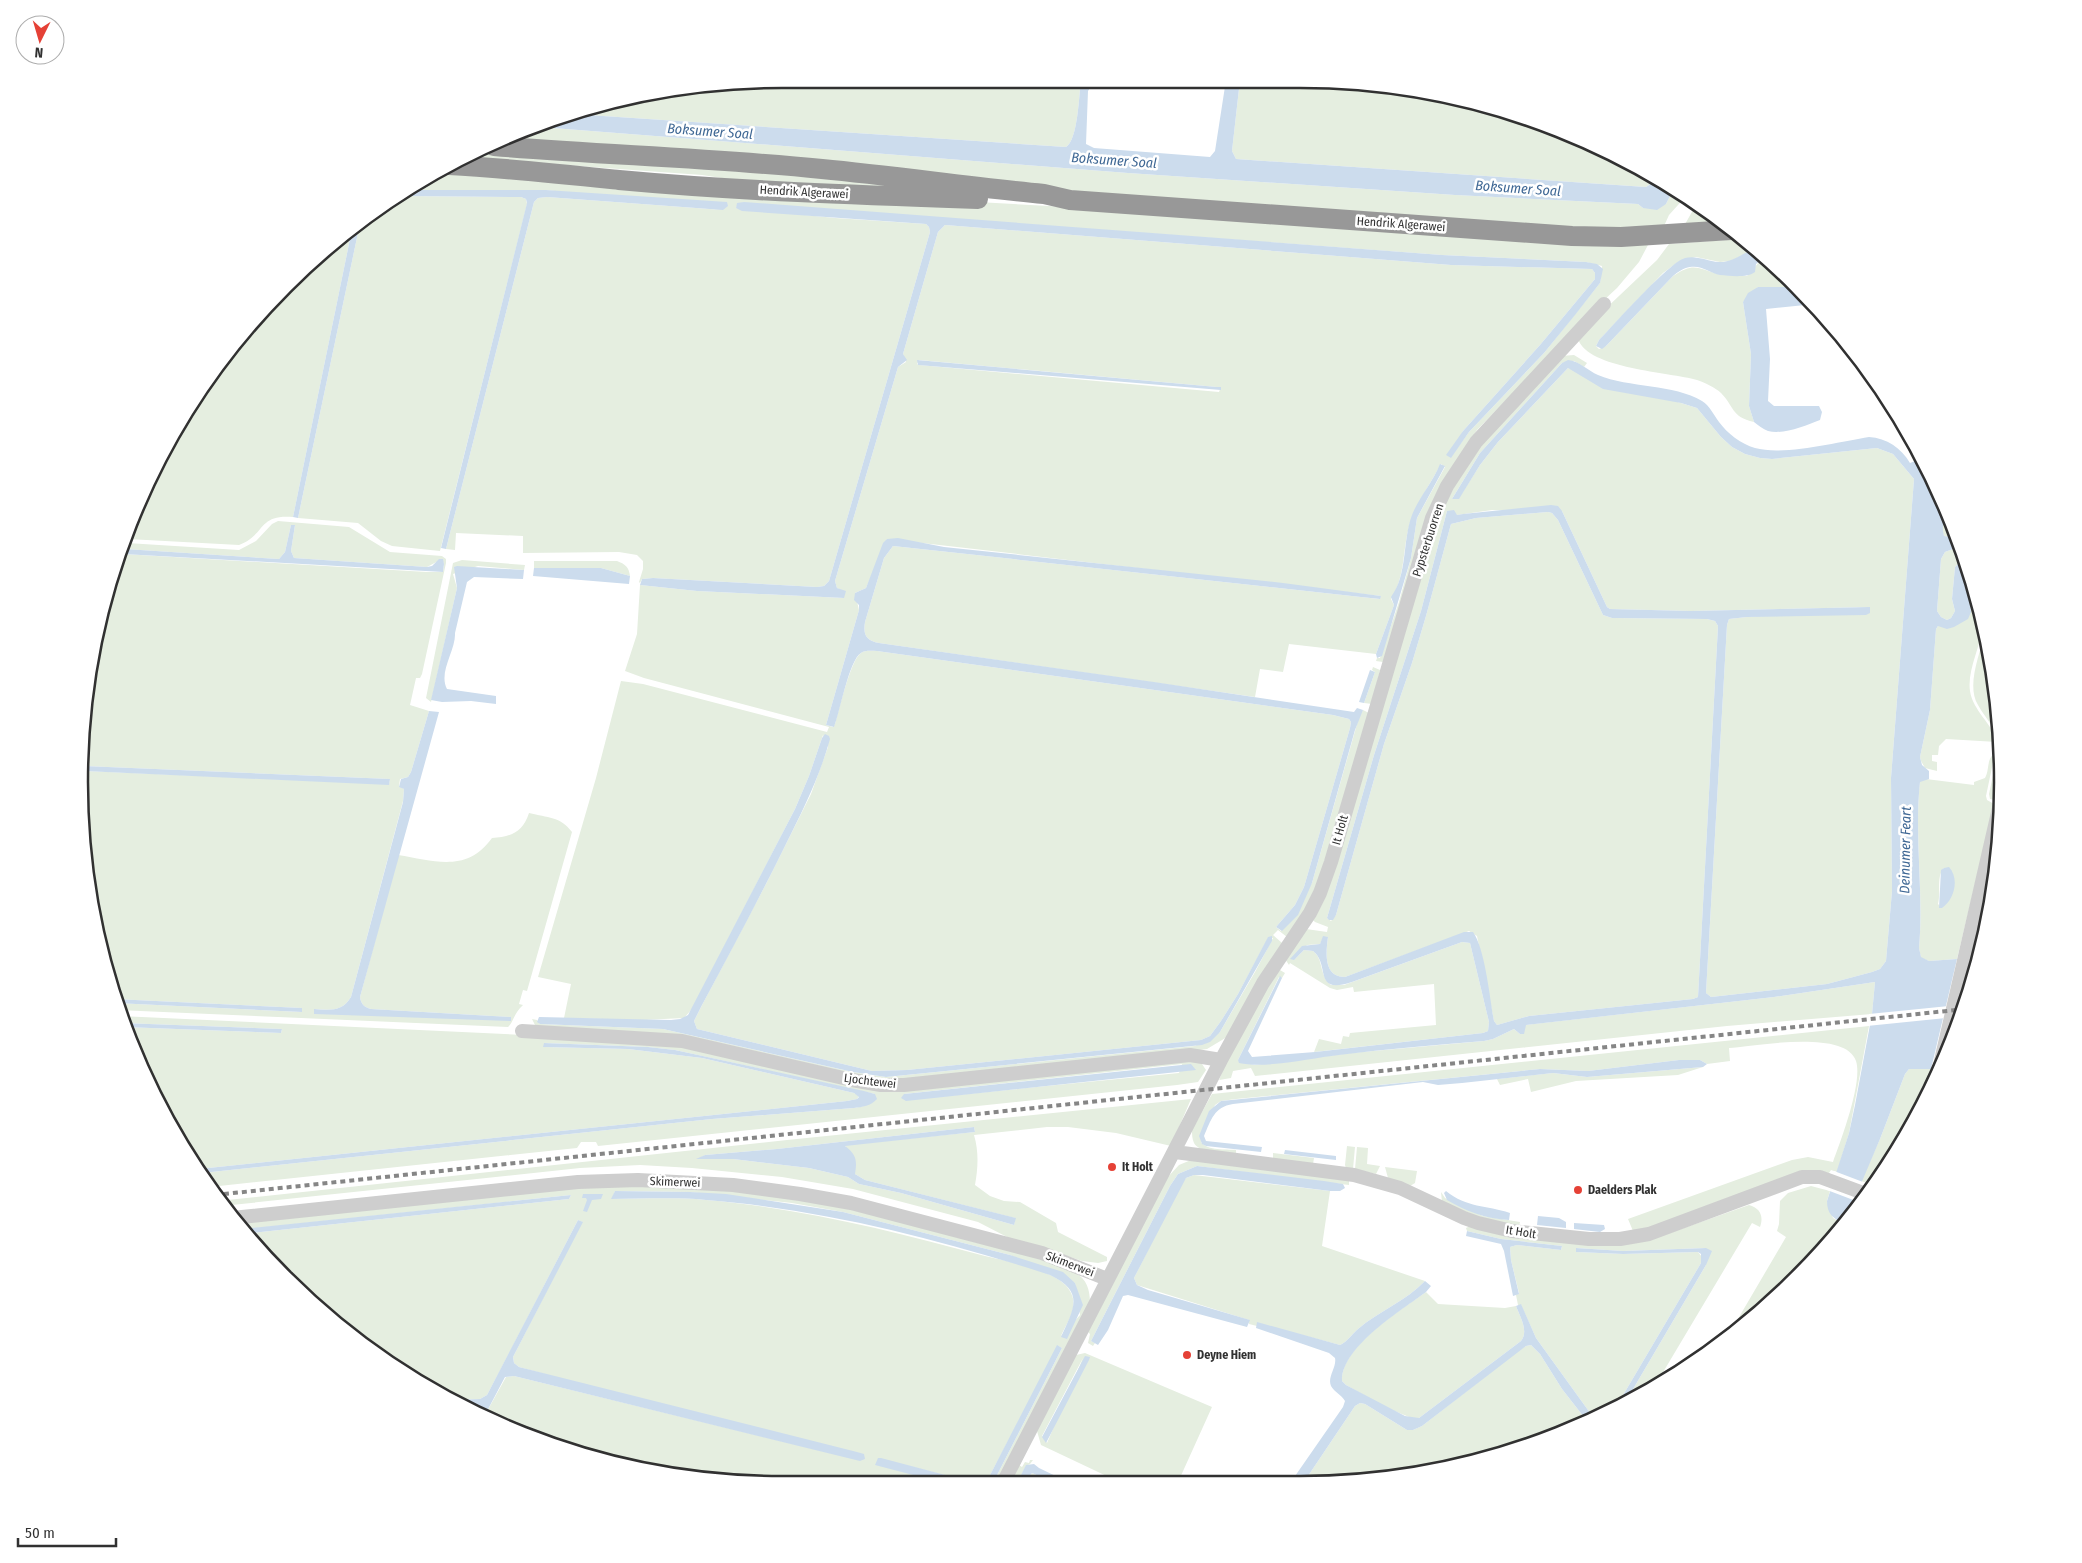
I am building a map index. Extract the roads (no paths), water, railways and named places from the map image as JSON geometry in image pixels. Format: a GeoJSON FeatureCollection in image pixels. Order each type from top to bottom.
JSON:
{"type":"FeatureCollection","features":[{"type":"Feature","properties":{"kind":"highway","name":"Hendrik Algerawei"},"geometry":{"type":"LineString","coordinates":[[502,147],[645,154],[822,169],[1044,194],[1070,200]]}},
{"type":"Feature","properties":{"kind":"highway","name":"Hendrik Algerawei"},"geometry":{"type":"LineString","coordinates":[[462,166],[539,170],[619,180],[833,194],[1044,202],[1070,200],[1572,236],[1621,237],[1722,231]]}},
{"type":"Feature","properties":{"kind":"street","name":"Pypsterbuorren"},"geometry":{"type":"LineString","coordinates":[[1376,711],[1432,518],[1446,486],[1476,442],[1604,304]]}},
{"type":"Feature","properties":{"kind":"street","name":"It Holt"},"geometry":{"type":"LineString","coordinates":[[1007,1476],[1221,1060],[1263,983],[1304,922],[1320,893],[1376,711]]}},
{"type":"Feature","properties":{"kind":"street"},"geometry":{"type":"LineString","coordinates":[[1948,1032],[1992,839]]}},
{"type":"Feature","properties":{"kind":"street","name":"Ljochtewei"},"geometry":{"type":"LineString","coordinates":[[522,1031],[682,1041],[881,1085],[904,1085],[1190,1055],[1221,1060]]}},
{"type":"Feature","properties":{"kind":"street","name":"It Holt"},"geometry":{"type":"LineString","coordinates":[[1175,1152],[1354,1175],[1400,1188],[1478,1223],[1512,1231],[1589,1239],[1620,1239],[1649,1234],[1796,1179],[1812,1176],[1827,1179],[1860,1191]]}},
{"type":"Feature","properties":{"kind":"street","name":"Skimerwei"},"geometry":{"type":"LineString","coordinates":[[242,1217],[578,1182],[638,1180],[733,1185],[800,1194],[851,1204],[1042,1253],[1107,1279]]}},
{"type":"Feature","properties":{"kind":"water","name":"Boksumer Soal"},"geometry":{"type":"Polygon","coordinates":[[[1080,88],[1090,88],[1088,91],[1086,144],[1094,148],[1210,157],[1215,151],[1225,88],[1239,88],[1232,151],[1236,159],[1646,187],[1653,183],[1671,194],[1666,204],[1657,210],[1643,208],[1638,204],[1455,195],[1128,173],[548,128],[588,115],[1066,147],[1073,136],[1080,88]]]}},
{"type":"Feature","properties":{"kind":"water"},"geometry":{"type":"Polygon","coordinates":[[[418,190],[546,190],[727,202],[728,206],[723,210],[547,197],[538,198],[534,202],[446,549],[441,548],[527,203],[526,199],[521,197],[409,196],[418,190]]]}},
{"type":"Feature","properties":{"kind":"water"},"geometry":{"type":"Polygon","coordinates":[[[744,202],[1442,255],[1586,262],[1597,264],[1603,269],[1600,283],[1575,315],[1544,353],[1469,432],[1451,458],[1446,455],[1463,431],[1540,345],[1595,279],[1595,273],[1592,269],[1451,265],[945,225],[938,232],[903,354],[907,360],[898,367],[835,581],[837,588],[846,591],[844,598],[697,591],[640,585],[642,579],[653,578],[817,587],[824,586],[829,581],[930,232],[926,224],[742,211],[736,208],[737,203],[744,202]]]}},
{"type":"Feature","properties":{"kind":"water"},"geometry":{"type":"Polygon","coordinates":[[[358,232],[298,518],[293,517],[350,238],[358,232]]]}},
{"type":"Feature","properties":{"kind":"water"},"geometry":{"type":"Polygon","coordinates":[[[1748,252],[1759,261],[1756,264],[1755,272],[1739,276],[1720,275],[1694,267],[1681,270],[1606,346],[1602,349],[1596,346],[1599,340],[1641,295],[1677,262],[1693,257],[1724,262],[1748,252]]]}},
{"type":"Feature","properties":{"kind":"water"},"geometry":{"type":"Polygon","coordinates":[[[1758,287],[1787,287],[1804,305],[1766,309],[1770,359],[1768,401],[1774,406],[1819,406],[1822,412],[1820,420],[1780,432],[1768,431],[1754,422],[1749,406],[1751,354],[1743,302],[1748,293],[1758,287]]]}},
{"type":"Feature","properties":{"kind":"water"},"geometry":{"type":"Polygon","coordinates":[[[917,360],[1221,387],[1221,390],[918,365],[917,360]]]}},
{"type":"Feature","properties":{"kind":"water","name":"Deinumer Feart"},"geometry":{"type":"Polygon","coordinates":[[[1568,360],[1610,379],[1678,392],[1702,401],[1730,434],[1755,448],[1767,450],[1796,449],[1869,437],[1876,438],[1893,445],[1910,463],[1915,460],[1923,475],[1944,520],[1944,536],[1950,537],[1955,550],[1945,552],[1941,559],[1937,611],[1941,617],[1947,620],[1951,618],[1955,611],[1952,599],[1955,567],[1959,562],[1970,599],[1971,612],[1968,619],[1954,627],[1947,629],[1938,626],[1936,629],[1930,710],[1920,757],[1922,765],[1929,771],[1929,779],[1920,782],[1918,803],[1919,948],[1921,957],[1929,961],[1957,959],[1931,1069],[1909,1069],[1905,1074],[1854,1199],[1838,1220],[1831,1215],[1827,1201],[1849,1133],[1872,1014],[1875,982],[1774,997],[1526,1025],[1524,1034],[1520,1034],[1514,1029],[1484,1041],[1328,1056],[1275,1064],[1250,1065],[1239,1063],[1238,1060],[1280,976],[1282,978],[1248,1051],[1252,1057],[1315,1052],[1488,1031],[1489,1022],[1470,943],[1462,942],[1352,982],[1332,985],[1324,977],[1321,964],[1313,951],[1304,950],[1294,960],[1290,959],[1302,946],[1320,944],[1323,936],[1328,937],[1327,956],[1329,968],[1338,976],[1345,977],[1464,932],[1473,932],[1481,950],[1494,1021],[1497,1025],[1529,1016],[1698,997],[1718,626],[1715,621],[1707,619],[1612,618],[1603,615],[1558,520],[1552,513],[1548,512],[1476,518],[1451,524],[1412,663],[1384,744],[1336,915],[1333,920],[1327,918],[1374,755],[1421,611],[1447,511],[1454,510],[1457,515],[1551,505],[1558,506],[1607,607],[1610,609],[1691,611],[1870,607],[1870,613],[1866,615],[1729,619],[1727,625],[1706,993],[1711,997],[1827,984],[1880,969],[1886,961],[1892,891],[1891,778],[1914,479],[1893,454],[1877,448],[1772,459],[1745,454],[1732,447],[1721,437],[1697,408],[1681,403],[1603,389],[1568,368],[1498,442],[1480,465],[1459,499],[1452,499],[1480,453],[1562,363],[1568,360]]]}},
{"type":"Feature","properties":{"kind":"water"},"geometry":{"type":"Polygon","coordinates":[[[1440,464],[1445,466],[1417,518],[1411,558],[1382,656],[1377,658],[1376,654],[1394,605],[1391,597],[1400,578],[1412,515],[1440,464]]]}},
{"type":"Feature","properties":{"kind":"water"},"geometry":{"type":"Polygon","coordinates":[[[291,525],[295,525],[291,551],[294,558],[427,567],[432,566],[439,559],[443,559],[444,564],[443,572],[125,554],[127,549],[279,559],[285,552],[291,525]]]}},
{"type":"Feature","properties":{"kind":"water"},"geometry":{"type":"Polygon","coordinates":[[[898,538],[944,547],[1283,583],[1381,596],[1380,599],[893,546],[884,558],[865,622],[866,636],[879,643],[1354,712],[1357,708],[1363,710],[1355,730],[1312,883],[1298,915],[1282,931],[1276,927],[1295,905],[1304,887],[1350,728],[1351,722],[1349,719],[1333,715],[867,651],[861,653],[853,665],[834,727],[826,725],[859,610],[859,605],[854,600],[855,593],[866,588],[883,543],[887,539],[898,538]]]}},
{"type":"Feature","properties":{"kind":"water"},"geometry":{"type":"Polygon","coordinates":[[[454,567],[524,570],[523,579],[474,577],[467,582],[455,640],[446,668],[445,682],[447,689],[496,696],[496,704],[431,700],[457,588],[454,567]]]}},
{"type":"Feature","properties":{"kind":"water"},"geometry":{"type":"Polygon","coordinates":[[[534,568],[601,568],[630,576],[629,584],[533,576],[534,568]]]}},
{"type":"Feature","properties":{"kind":"water"},"geometry":{"type":"Polygon","coordinates":[[[1370,670],[1375,672],[1364,703],[1359,702],[1370,670]]]}},
{"type":"Feature","properties":{"kind":"water"},"geometry":{"type":"Polygon","coordinates":[[[429,711],[439,712],[360,999],[363,1005],[371,1009],[511,1017],[511,1021],[314,1014],[314,1009],[330,1010],[340,1008],[351,997],[403,802],[404,789],[399,787],[401,779],[408,777],[411,772],[429,711]]]}},
{"type":"Feature","properties":{"kind":"water"},"geometry":{"type":"Polygon","coordinates":[[[825,734],[830,739],[811,793],[694,1021],[697,1029],[872,1071],[907,1070],[1201,1040],[1210,1036],[1221,1021],[1238,994],[1268,937],[1272,936],[1272,941],[1220,1032],[1210,1042],[1202,1045],[886,1077],[853,1072],[663,1029],[540,1024],[537,1022],[539,1017],[671,1020],[680,1019],[688,1015],[795,809],[825,734]]]}},
{"type":"Feature","properties":{"kind":"water"},"geometry":{"type":"Polygon","coordinates":[[[88,766],[390,779],[389,785],[88,771],[88,766]]]}},
{"type":"Feature","properties":{"kind":"water"},"geometry":{"type":"Polygon","coordinates":[[[1949,867],[1954,877],[1954,889],[1950,900],[1942,908],[1939,908],[1941,870],[1949,867]]]}},
{"type":"Feature","properties":{"kind":"water"},"geometry":{"type":"Polygon","coordinates":[[[122,999],[302,1008],[302,1012],[124,1003],[122,999]]]}},
{"type":"Feature","properties":{"kind":"water"},"geometry":{"type":"Polygon","coordinates":[[[131,1023],[282,1029],[281,1033],[133,1027],[131,1023]]]}},
{"type":"Feature","properties":{"kind":"water"},"geometry":{"type":"Polygon","coordinates":[[[544,1043],[648,1047],[675,1050],[864,1091],[875,1094],[877,1099],[869,1105],[854,1108],[712,1119],[208,1172],[205,1168],[847,1101],[859,1097],[854,1093],[702,1058],[628,1049],[543,1047],[544,1043]]]}},
{"type":"Feature","properties":{"kind":"water"},"geometry":{"type":"Polygon","coordinates":[[[1679,1060],[1700,1060],[1707,1064],[1703,1067],[1587,1077],[1553,1073],[1438,1085],[1423,1082],[1233,1104],[1221,1108],[1214,1115],[1204,1136],[1206,1141],[1262,1147],[1261,1152],[1206,1146],[1202,1144],[1199,1136],[1209,1111],[1221,1101],[1540,1069],[1588,1071],[1679,1060]]]}},
{"type":"Feature","properties":{"kind":"water"},"geometry":{"type":"Polygon","coordinates":[[[1191,1064],[1196,1070],[906,1101],[901,1098],[904,1094],[1191,1064]]]}},
{"type":"Feature","properties":{"kind":"water"},"geometry":{"type":"Polygon","coordinates":[[[974,1127],[975,1132],[845,1146],[852,1152],[855,1158],[855,1174],[865,1180],[1016,1218],[1014,1225],[901,1193],[859,1184],[848,1177],[809,1168],[733,1159],[696,1159],[705,1155],[974,1127]]]}},
{"type":"Feature","properties":{"kind":"water"},"geometry":{"type":"Polygon","coordinates":[[[1285,1150],[1336,1156],[1336,1160],[1284,1154],[1285,1150]]]}},
{"type":"Feature","properties":{"kind":"water"},"geometry":{"type":"Polygon","coordinates":[[[1197,1166],[1324,1181],[1343,1184],[1345,1188],[1340,1191],[1330,1191],[1203,1175],[1194,1175],[1186,1178],[1134,1278],[1137,1285],[1148,1290],[1250,1320],[1247,1327],[1128,1295],[1123,1296],[1108,1330],[1098,1345],[1091,1341],[1170,1186],[1178,1174],[1197,1166]]]}},
{"type":"Feature","properties":{"kind":"water"},"geometry":{"type":"Polygon","coordinates":[[[615,1191],[726,1194],[843,1212],[1010,1255],[1063,1272],[1075,1283],[1083,1305],[1067,1339],[1061,1337],[1074,1302],[1072,1294],[1061,1281],[1050,1275],[966,1249],[837,1218],[750,1204],[706,1200],[671,1198],[611,1199],[615,1191]]]}},
{"type":"Feature","properties":{"kind":"water"},"geometry":{"type":"Polygon","coordinates":[[[1446,1191],[1469,1203],[1510,1213],[1509,1220],[1476,1214],[1461,1208],[1447,1200],[1444,1193],[1446,1191]]]}},
{"type":"Feature","properties":{"kind":"water"},"geometry":{"type":"Polygon","coordinates":[[[583,1194],[603,1194],[601,1199],[592,1200],[587,1212],[583,1211],[587,1200],[582,1198],[583,1194]]]}},
{"type":"Feature","properties":{"kind":"water"},"geometry":{"type":"Polygon","coordinates":[[[571,1195],[569,1199],[255,1233],[251,1228],[571,1195]]]}},
{"type":"Feature","properties":{"kind":"water"},"geometry":{"type":"Polygon","coordinates":[[[1538,1216],[1559,1218],[1566,1222],[1566,1228],[1537,1225],[1538,1216]]]}},
{"type":"Feature","properties":{"kind":"water"},"geometry":{"type":"Polygon","coordinates":[[[578,1220],[583,1222],[513,1357],[514,1363],[519,1367],[857,1452],[864,1454],[865,1459],[860,1461],[514,1376],[505,1377],[488,1410],[466,1399],[480,1399],[487,1395],[578,1220]]]}},
{"type":"Feature","properties":{"kind":"water"},"geometry":{"type":"Polygon","coordinates":[[[1574,1223],[1604,1225],[1605,1229],[1600,1232],[1574,1229],[1574,1223]]]}},
{"type":"Feature","properties":{"kind":"water"},"geometry":{"type":"Polygon","coordinates":[[[1467,1231],[1501,1239],[1562,1246],[1561,1250],[1517,1245],[1510,1247],[1519,1294],[1513,1296],[1501,1244],[1466,1236],[1467,1231]]]}},
{"type":"Feature","properties":{"kind":"water"},"geometry":{"type":"Polygon","coordinates":[[[1576,1248],[1623,1251],[1706,1248],[1712,1251],[1706,1265],[1632,1391],[1623,1396],[1701,1263],[1701,1254],[1698,1252],[1623,1254],[1576,1252],[1576,1248]]]}},
{"type":"Feature","properties":{"kind":"water"},"geometry":{"type":"Polygon","coordinates":[[[1425,1281],[1431,1286],[1426,1292],[1375,1330],[1351,1355],[1344,1368],[1342,1381],[1346,1385],[1405,1416],[1419,1418],[1521,1341],[1524,1328],[1516,1306],[1521,1304],[1536,1338],[1589,1412],[1583,1415],[1562,1389],[1540,1354],[1531,1345],[1526,1346],[1422,1426],[1413,1430],[1407,1430],[1365,1404],[1360,1403],[1355,1406],[1308,1476],[1295,1476],[1343,1407],[1345,1401],[1332,1388],[1330,1383],[1335,1358],[1329,1353],[1256,1328],[1257,1322],[1340,1345],[1366,1323],[1418,1288],[1425,1281]]]}},
{"type":"Feature","properties":{"kind":"water"},"geometry":{"type":"Polygon","coordinates":[[[1057,1345],[1062,1348],[997,1476],[990,1476],[1057,1345]]]}},
{"type":"Feature","properties":{"kind":"water"},"geometry":{"type":"Polygon","coordinates":[[[1085,1356],[1090,1357],[1089,1360],[1046,1443],[1042,1437],[1085,1356]]]}},
{"type":"Feature","properties":{"kind":"water"},"geometry":{"type":"Polygon","coordinates":[[[878,1458],[881,1458],[949,1476],[917,1476],[875,1465],[878,1458]]]}},
{"type":"Feature","properties":{"kind":"water"},"geometry":{"type":"Polygon","coordinates":[[[1034,1464],[1056,1476],[1039,1476],[1032,1473],[1030,1476],[1020,1476],[1026,1465],[1034,1464]]]}},
{"type":"Feature","properties":{"kind":"railway"},"geometry":{"type":"LineString","coordinates":[[224,1194],[1956,1010]]}},
{"type":"Feature","properties":{"kind":"place","name":"It Holt"},"geometry":{"type":"Point","coordinates":[1112,1167]}},
{"type":"Feature","properties":{"kind":"place","name":"Daelders Plak"},"geometry":{"type":"Point","coordinates":[1578,1190]}},
{"type":"Feature","properties":{"kind":"place","name":"Deyne Hiem"},"geometry":{"type":"Point","coordinates":[1187,1355]}}]}
